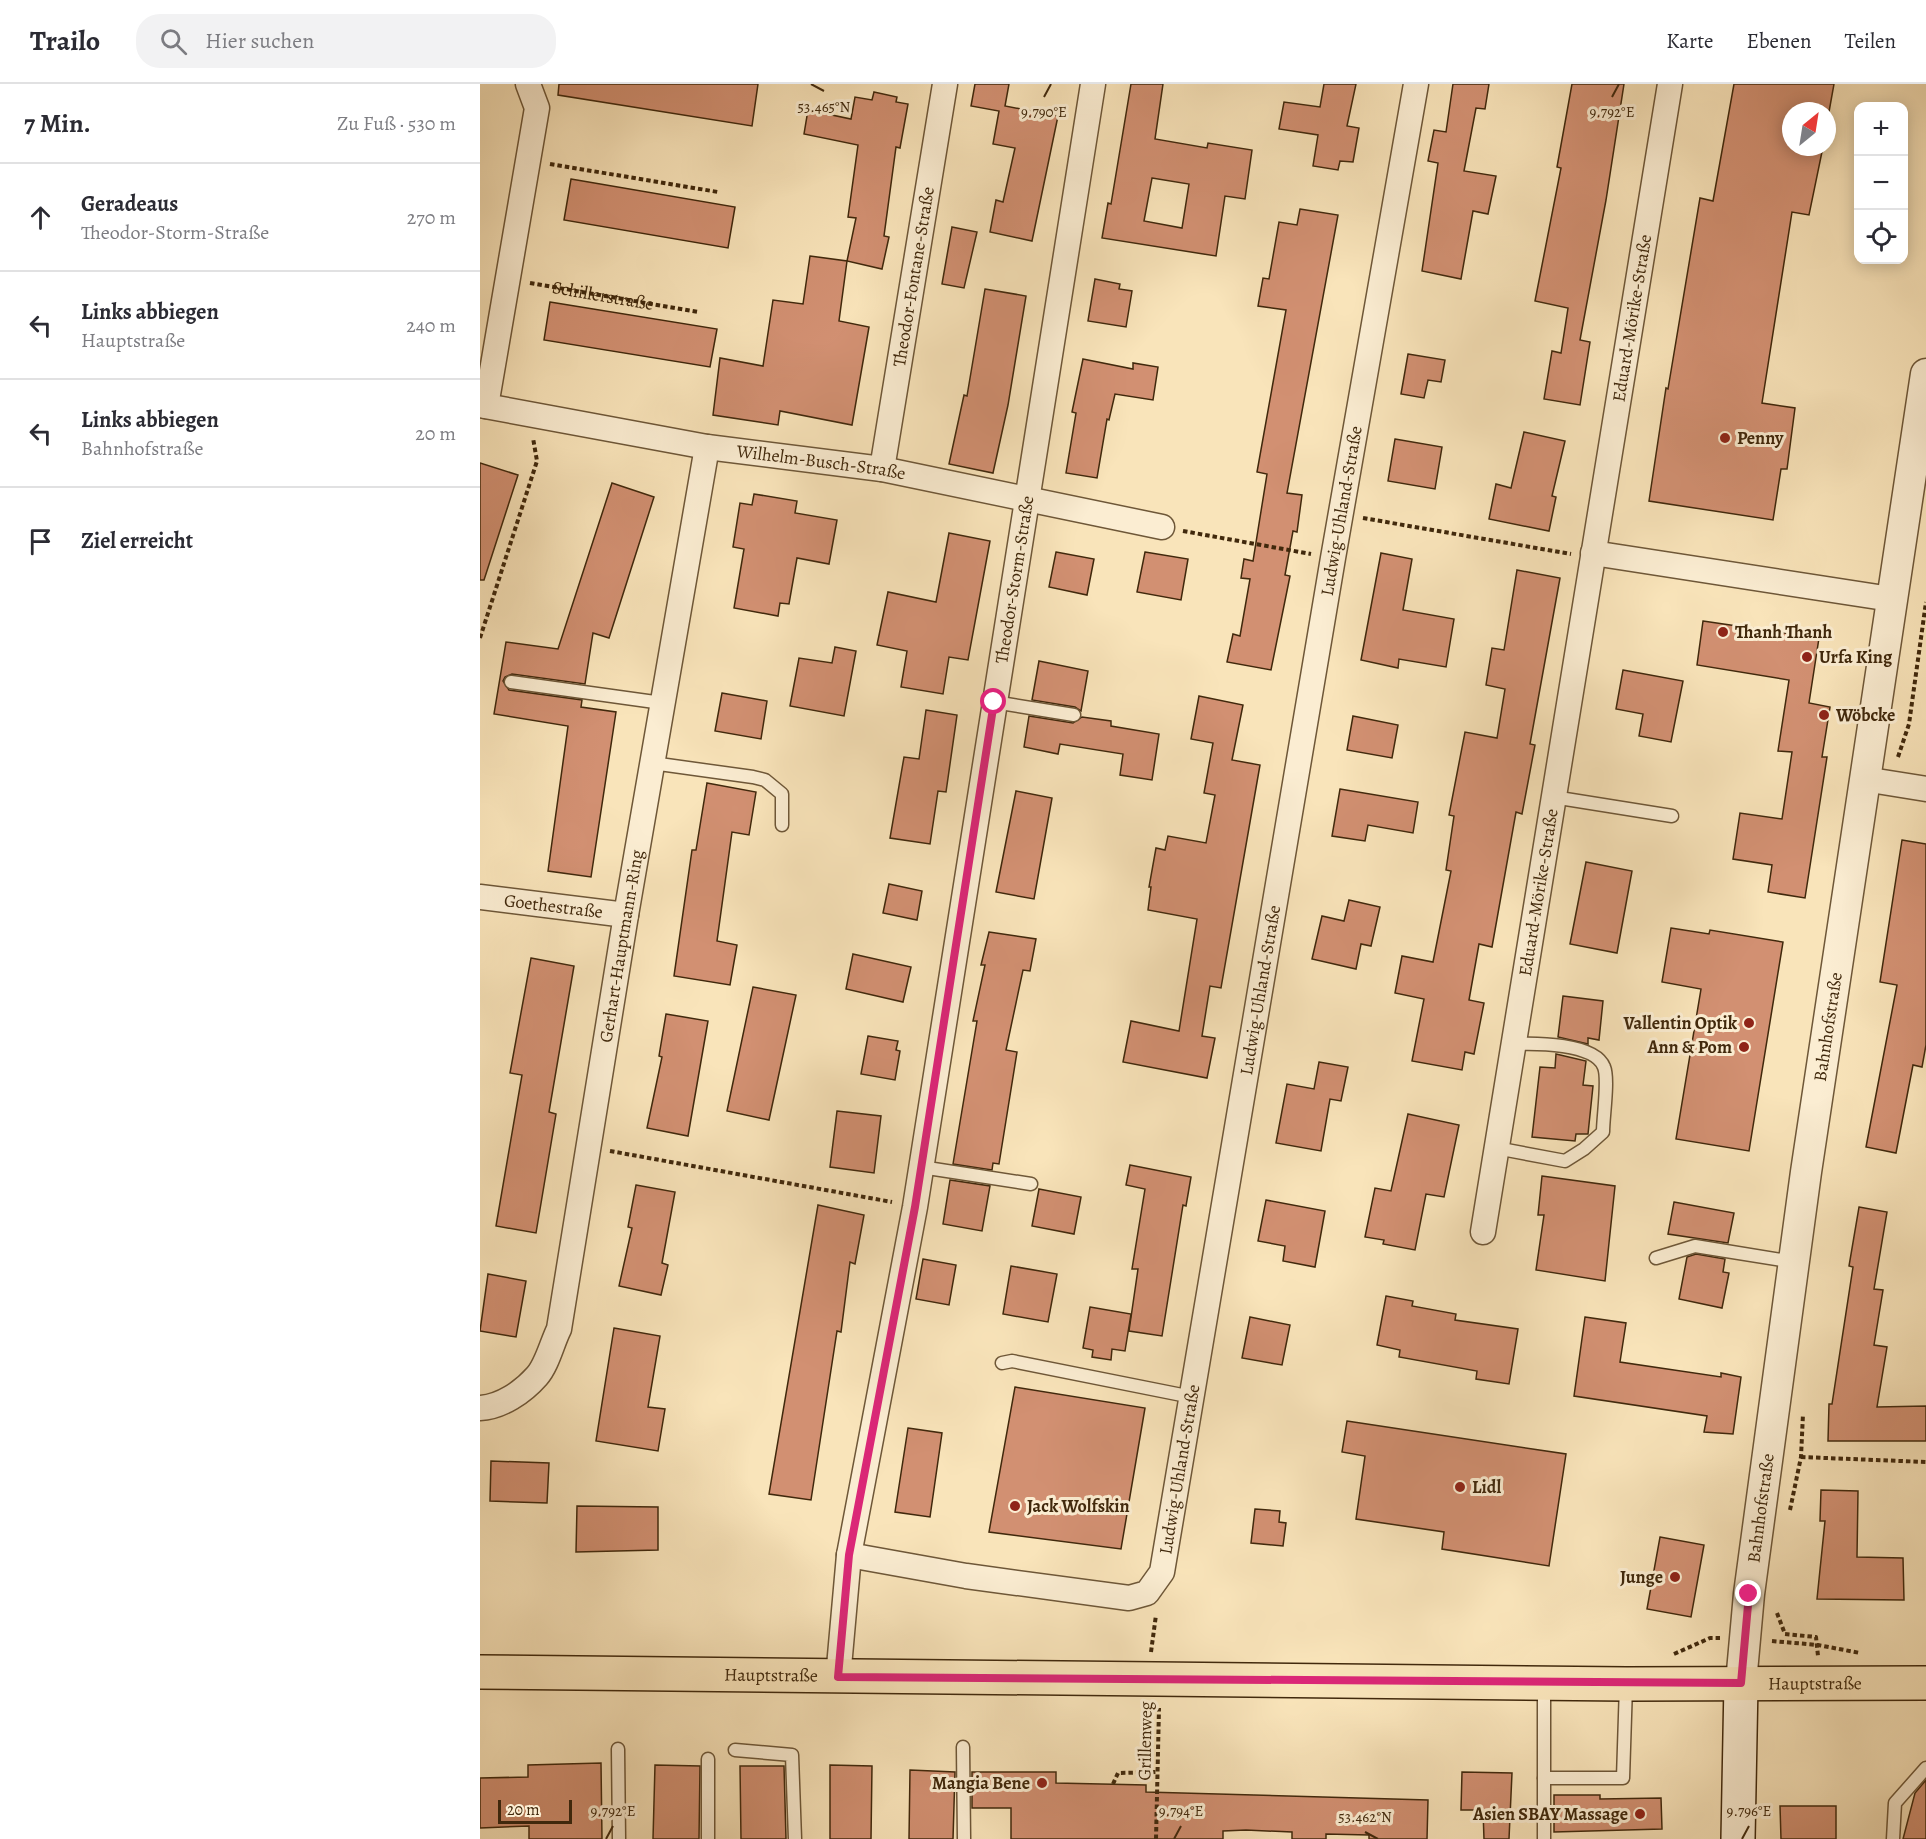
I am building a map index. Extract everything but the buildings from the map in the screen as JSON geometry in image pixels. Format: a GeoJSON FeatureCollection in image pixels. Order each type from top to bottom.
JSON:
{"type":"FeatureCollection","features":[{"type":"Feature","properties":{"kind":"main road","name":"Hauptstraße"},"geometry":{"type":"LineString","coordinates":[[480,1672],[1626,1684],[1926,1683]]}},
{"type":"Feature","properties":{"kind":"main road"},"geometry":{"type":"LineString","coordinates":[[1738,1839],[1741,1683]]}},
{"type":"Feature","properties":{"kind":"street"},"geometry":{"type":"LineString","coordinates":[[483,406],[508,280],[537,108],[528,84]]}},
{"type":"Feature","properties":{"kind":"street","name":"Theodor-Fontane-Straße"},"geometry":{"type":"LineString","coordinates":[[882,468],[945,84]]}},
{"type":"Feature","properties":{"kind":"street","name":"Theodor-Storm-Straße"},"geometry":{"type":"LineString","coordinates":[[838,1677],[849,1555],[915,1207],[1093,84]]}},
{"type":"Feature","properties":{"kind":"street","name":"Ludwig-Uhland-Straße"},"geometry":{"type":"LineString","coordinates":[[849,1555],[966,1576],[1130,1598],[1146,1593],[1162,1572],[1333,558],[1416,84]]}},
{"type":"Feature","properties":{"kind":"street","name":"Eduard-Mörike-Straße"},"geometry":{"type":"LineString","coordinates":[[1483,1232],[1670,84]]}},
{"type":"Feature","properties":{"kind":"street","name":"Bahnhofstraße"},"geometry":{"type":"LineString","coordinates":[[1741,1683],[1750,1584],[1794,1262],[1864,778],[1925,382]]}},
{"type":"Feature","properties":{"kind":"street","name":"Wilhelm-Busch-Straße"},"geometry":{"type":"LineString","coordinates":[[483,406],[707,447],[882,468],[1162,527]]}},
{"type":"Feature","properties":{"kind":"street","name":"Gerhart-Hauptmann-Ring"},"geometry":{"type":"LineString","coordinates":[[480,1408],[493,1407],[518,1393],[538,1375],[559,1329],[626,915],[707,447]]}},
{"type":"Feature","properties":{"kind":"street"},"geometry":{"type":"LineString","coordinates":[[1593,553],[1891,599]]}},
{"type":"Feature","properties":{"kind":"street"},"geometry":{"type":"LineString","coordinates":[[1864,778],[1926,789]]}},
{"type":"Feature","properties":{"kind":"street","name":"Goethestraße"},"geometry":{"type":"LineString","coordinates":[[480,897],[626,915]]}},
{"type":"Feature","properties":{"kind":"lane"},"geometry":{"type":"LineString","coordinates":[[512,682],[662,703]]}},
{"type":"Feature","properties":{"kind":"lane"},"geometry":{"type":"LineString","coordinates":[[994,702],[1074,715]]}},
{"type":"Feature","properties":{"kind":"lane"},"geometry":{"type":"LineString","coordinates":[[652,763],[765,780],[782,794],[782,825]]}},
{"type":"Feature","properties":{"kind":"lane"},"geometry":{"type":"LineString","coordinates":[[1553,797],[1672,816]]}},
{"type":"Feature","properties":{"kind":"lane"},"geometry":{"type":"LineString","coordinates":[[1496,1148],[1565,1161],[1584,1149],[1603,1132],[1605,1068],[1597,1057],[1572,1048],[1538,1042],[1513,1044]]}},
{"type":"Feature","properties":{"kind":"lane"},"geometry":{"type":"LineString","coordinates":[[921,1167],[1031,1184]]}},
{"type":"Feature","properties":{"kind":"lane"},"geometry":{"type":"LineString","coordinates":[[1656,1258],[1695,1246],[1794,1262]]}},
{"type":"Feature","properties":{"kind":"lane"},"geometry":{"type":"LineString","coordinates":[[1002,1363],[1012,1361],[1192,1397]]}},
{"type":"Feature","properties":{"kind":"lane"},"geometry":{"type":"LineString","coordinates":[[1544,1683],[1544,1839]]}},
{"type":"Feature","properties":{"kind":"lane"},"geometry":{"type":"LineString","coordinates":[[1544,1778],[1623,1779],[1626,1684]]}},
{"type":"Feature","properties":{"kind":"lane"},"geometry":{"type":"LineString","coordinates":[[963,1747],[964,1839]]}},
{"type":"Feature","properties":{"kind":"lane"},"geometry":{"type":"LineString","coordinates":[[618,1749],[619,1839]]}},
{"type":"Feature","properties":{"kind":"lane"},"geometry":{"type":"LineString","coordinates":[[735,1750],[792,1755],[795,1839]]}},
{"type":"Feature","properties":{"kind":"lane"},"geometry":{"type":"LineString","coordinates":[[708,1759],[708,1839]]}},
{"type":"Feature","properties":{"kind":"lane"},"geometry":{"type":"LineString","coordinates":[[1893,1839],[1895,1803],[1926,1768]]}},
{"type":"Feature","properties":{"kind":"path"},"geometry":{"type":"LineString","coordinates":[[528,160],[718,192]]}},
{"type":"Feature","properties":{"kind":"path","name":"Schillerstraße"},"geometry":{"type":"LineString","coordinates":[[508,280],[698,312]]}},
{"type":"Feature","properties":{"kind":"path"},"geometry":{"type":"LineString","coordinates":[[480,638],[537,461],[528,414]]}},
{"type":"Feature","properties":{"kind":"path"},"geometry":{"type":"LineString","coordinates":[[1341,515],[1574,555],[1593,553]]}},
{"type":"Feature","properties":{"kind":"path"},"geometry":{"type":"LineString","coordinates":[[1162,527],[1333,558]]}},
{"type":"Feature","properties":{"kind":"path"},"geometry":{"type":"LineString","coordinates":[[588,1147],[915,1207]]}},
{"type":"Feature","properties":{"kind":"path"},"geometry":{"type":"LineString","coordinates":[[1801,1457],[1926,1462]]}},
{"type":"Feature","properties":{"kind":"path","name":"Grillenweg"},"geometry":{"type":"LineString","coordinates":[[1156,1839],[1158,1772],[1153,1680],[1162,1572]]}},
{"type":"Feature","properties":{"kind":"path"},"geometry":{"type":"LineString","coordinates":[[1778,1619],[1785,1634],[1816,1637],[1818,1683]]}},
{"type":"Feature","properties":{"kind":"path"},"geometry":{"type":"LineString","coordinates":[[1113,1784],[1118,1773],[1158,1772]]}},
{"type":"Feature","properties":{"kind":"place","name":"Penny"},"geometry":{"type":"Point","coordinates":[1725,438]}},
{"type":"Feature","properties":{"kind":"place","name":"Thanh Thanh"},"geometry":{"type":"Point","coordinates":[1723,632]}},
{"type":"Feature","properties":{"kind":"place","name":"Urfa King"},"geometry":{"type":"Point","coordinates":[1807,657]}},
{"type":"Feature","properties":{"kind":"place","name":"Wöbcke"},"geometry":{"type":"Point","coordinates":[1824,715]}},
{"type":"Feature","properties":{"kind":"place","name":"Vallentin Optik"},"geometry":{"type":"Point","coordinates":[1749,1023]}},
{"type":"Feature","properties":{"kind":"place","name":"Ann & Pom"},"geometry":{"type":"Point","coordinates":[1744,1047]}},
{"type":"Feature","properties":{"kind":"place","name":"Lidl"},"geometry":{"type":"Point","coordinates":[1460,1487]}},
{"type":"Feature","properties":{"kind":"place","name":"Jack Wolfskin"},"geometry":{"type":"Point","coordinates":[1015,1506]}},
{"type":"Feature","properties":{"kind":"place","name":"Junge"},"geometry":{"type":"Point","coordinates":[1675,1577]}},
{"type":"Feature","properties":{"kind":"place","name":"Mangia Bene"},"geometry":{"type":"Point","coordinates":[1042,1783]}},
{"type":"Feature","properties":{"kind":"place","name":"Asien SBAY Massage"},"geometry":{"type":"Point","coordinates":[1640,1814]}},
{"type":"Feature","properties":{"kind":"route"},"geometry":{"type":"LineString","coordinates":[[994,702],[915,1207],[849,1555],[838,1677],[1741,1683],[1749,1594]]}}]}
